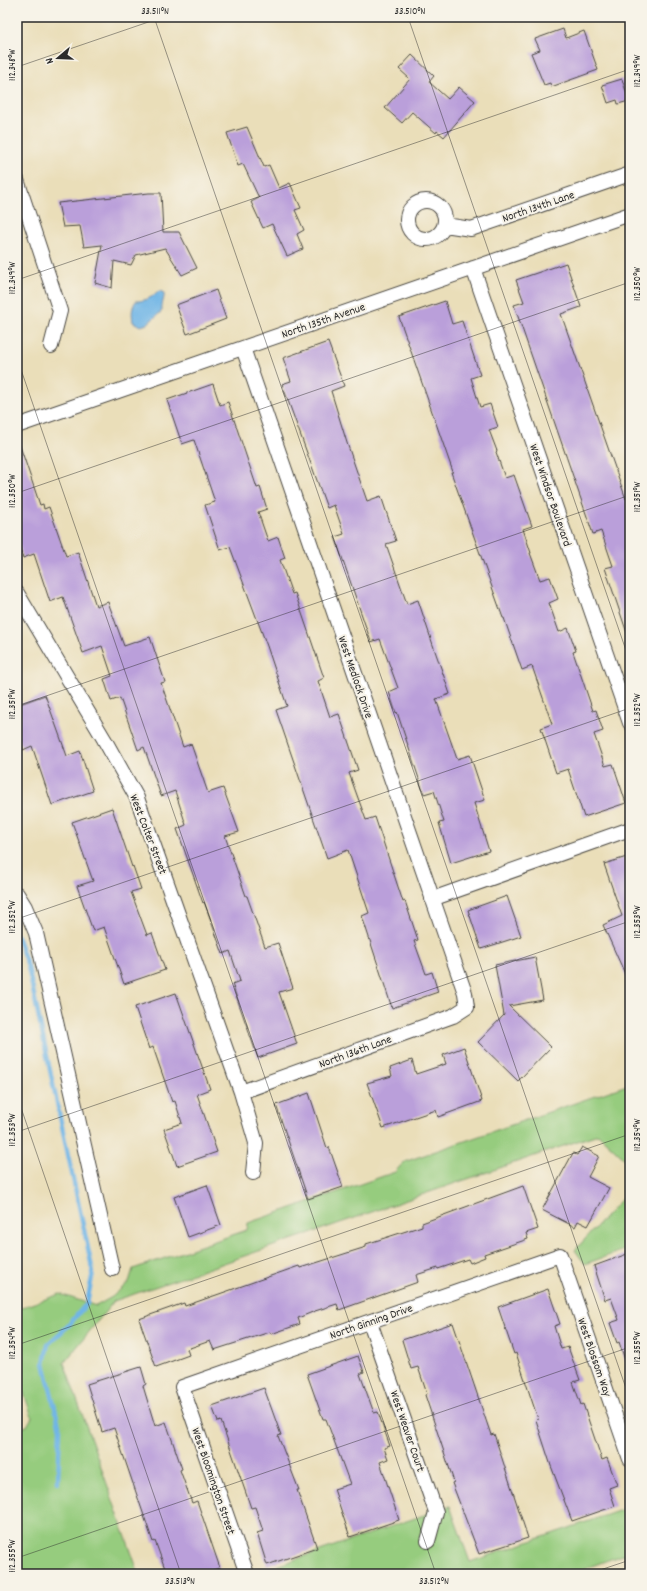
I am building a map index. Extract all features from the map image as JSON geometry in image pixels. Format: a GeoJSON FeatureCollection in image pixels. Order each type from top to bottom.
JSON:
{"type":"FeatureCollection","features":[{"type":"Feature","properties":{"kind":"street","name":"North 134th Lane"},"geometry":{"type":"LineString","coordinates":[[445,225],[471,229],[630,174]]}},
{"type":"Feature","properties":{"kind":"street"},"geometry":{"type":"LineString","coordinates":[[17,180],[60,311],[51,346]]}},
{"type":"Feature","properties":{"kind":"street","name":"North 135th Avenue"},"geometry":{"type":"LineString","coordinates":[[17,426],[630,214]]}},
{"type":"Feature","properties":{"kind":"street","name":"West Windsor Boulevard"},"geometry":{"type":"LineString","coordinates":[[473,268],[630,723]]}},
{"type":"Feature","properties":{"kind":"street","name":"West Medlock Drive"},"geometry":{"type":"LineString","coordinates":[[243,348],[465,993],[467,1007]]}},
{"type":"Feature","properties":{"kind":"street","name":"West Colter Street"},"geometry":{"type":"LineString","coordinates":[[17,593],[104,739],[137,798],[241,1092],[256,1143],[254,1173]]}},
{"type":"Feature","properties":{"kind":"street"},"geometry":{"type":"LineString","coordinates":[[432,898],[630,829]]}},
{"type":"Feature","properties":{"kind":"street"},"geometry":{"type":"LineString","coordinates":[[17,894],[25,907],[36,933],[112,1270]]}},
{"type":"Feature","properties":{"kind":"street","name":"North 136th Lane"},"geometry":{"type":"LineString","coordinates":[[241,1092],[453,1016],[467,1007]]}},
{"type":"Feature","properties":{"kind":"street","name":"North Ginning Drive"},"geometry":{"type":"LineString","coordinates":[[182,1388],[560,1255]]}},
{"type":"Feature","properties":{"kind":"street","name":"West Blossom Way"},"geometry":{"type":"LineString","coordinates":[[560,1255],[630,1459]]}},
{"type":"Feature","properties":{"kind":"street","name":"West Weaver Court"},"geometry":{"type":"LineString","coordinates":[[370,1322],[436,1512],[428,1541]]}},
{"type":"Feature","properties":{"kind":"street","name":"West Bloomington Street"},"geometry":{"type":"LineString","coordinates":[[182,1388],[247,1574]]}},
{"type":"Feature","properties":{"kind":"green space"},"geometry":{"type":"Polygon","coordinates":[[[630,1084],[630,1164],[598,1134],[114,1301],[64,1363],[139,1574],[17,1574],[17,1429],[27,1426],[32,1417],[20,1381],[23,1371],[17,1352],[17,1309],[60,1294],[96,1306],[112,1297],[129,1282],[133,1269],[247,1230],[248,1223],[395,1172],[404,1162],[630,1084]]]}},
{"type":"Feature","properties":{"kind":"green space"},"geometry":{"type":"Polygon","coordinates":[[[630,1190],[630,1248],[585,1264],[575,1250],[630,1190]]]}},
{"type":"Feature","properties":{"kind":"green space"},"geometry":{"type":"Polygon","coordinates":[[[450,1506],[470,1562],[630,1507],[630,1552],[570,1574],[260,1574],[259,1572],[450,1506]]]}},
{"type":"Feature","properties":{"kind":"water"},"geometry":{"type":"Polygon","coordinates":[[[160,291],[164,293],[162,311],[147,324],[141,326],[133,322],[132,314],[136,301],[148,299],[160,291]]]}},
{"type":"Feature","properties":{"kind":"building"},"geometry":{"type":"Polygon","coordinates":[[[563,29],[566,38],[584,31],[598,70],[551,87],[550,83],[544,85],[531,53],[540,50],[535,39],[563,29]]]}},
{"type":"Feature","properties":{"kind":"building"},"geometry":{"type":"Polygon","coordinates":[[[412,55],[434,76],[429,82],[448,99],[459,87],[475,101],[444,137],[437,131],[436,133],[412,112],[402,123],[385,108],[410,79],[399,69],[412,55]]]}},
{"type":"Feature","properties":{"kind":"building"},"geometry":{"type":"Polygon","coordinates":[[[622,79],[629,101],[618,104],[617,100],[608,103],[602,85],[622,79]]]}},
{"type":"Feature","properties":{"kind":"building"},"geometry":{"type":"Polygon","coordinates":[[[247,127],[264,167],[269,165],[279,188],[290,183],[301,208],[295,210],[304,230],[297,234],[303,249],[287,256],[272,224],[263,228],[251,202],[259,198],[243,164],[238,166],[227,133],[247,127]]]}},
{"type":"Feature","properties":{"kind":"building"},"geometry":{"type":"Polygon","coordinates":[[[161,193],[163,232],[179,232],[197,268],[182,275],[165,248],[136,255],[131,265],[114,261],[112,288],[95,283],[102,245],[84,247],[80,226],[63,227],[58,203],[161,193]]]}},
{"type":"Feature","properties":{"kind":"building"},"geometry":{"type":"Polygon","coordinates":[[[566,263],[581,307],[561,314],[626,499],[630,497],[630,635],[628,636],[605,568],[613,566],[601,531],[593,534],[514,305],[524,302],[516,280],[566,263]]]}},
{"type":"Feature","properties":{"kind":"building"},"geometry":{"type":"Polygon","coordinates":[[[216,290],[226,319],[187,334],[176,305],[216,290]]]}},
{"type":"Feature","properties":{"kind":"building"},"geometry":{"type":"Polygon","coordinates":[[[445,301],[452,324],[462,321],[480,375],[471,378],[480,407],[490,404],[498,427],[489,430],[497,451],[496,452],[505,478],[514,475],[532,526],[523,529],[530,553],[540,580],[550,577],[558,599],[549,603],[559,632],[568,628],[576,651],[573,652],[593,711],[596,710],[603,731],[594,734],[605,766],[613,764],[626,803],[584,817],[568,769],[556,773],[541,728],[552,724],[532,666],[522,670],[451,472],[453,472],[399,317],[445,301]]]}},
{"type":"Feature","properties":{"kind":"building"},"geometry":{"type":"Polygon","coordinates":[[[328,342],[344,386],[331,391],[347,443],[367,501],[381,496],[396,541],[386,544],[407,604],[418,600],[450,694],[436,699],[457,759],[470,755],[485,800],[474,803],[489,851],[451,863],[439,823],[444,822],[434,791],[424,794],[389,692],[398,688],[380,639],[371,642],[335,537],[344,534],[334,505],[327,508],[282,384],[291,381],[283,358],[328,342]]]}},
{"type":"Feature","properties":{"kind":"building"},"geometry":{"type":"Polygon","coordinates":[[[213,384],[220,405],[228,402],[257,488],[260,487],[267,509],[258,512],[268,541],[278,537],[285,558],[280,560],[292,594],[295,593],[324,678],[318,681],[330,717],[339,714],[358,770],[349,773],[366,820],[375,817],[403,902],[405,901],[418,940],[414,941],[426,974],[432,972],[438,992],[392,1008],[362,916],[369,913],[348,850],[327,858],[276,710],[287,706],[267,646],[230,547],[220,550],[205,505],[215,502],[194,440],[182,444],[167,400],[213,384]]]}},
{"type":"Feature","properties":{"kind":"building"},"geometry":{"type":"Polygon","coordinates":[[[19,443],[40,505],[43,504],[44,509],[49,507],[66,556],[78,552],[96,606],[108,602],[124,646],[150,637],[165,682],[161,683],[183,747],[191,744],[208,793],[223,788],[239,832],[225,836],[246,896],[265,947],[278,943],[293,988],[279,992],[297,1044],[258,1058],[232,984],[240,981],[230,951],[223,954],[177,829],[186,825],[175,791],[161,796],[144,747],[138,750],[120,698],[111,701],[104,679],[112,676],[102,646],[83,653],[63,597],[50,602],[34,554],[23,558],[17,540],[17,444],[19,443]]]}},
{"type":"Feature","properties":{"kind":"building"},"geometry":{"type":"Polygon","coordinates":[[[45,695],[67,756],[80,751],[93,791],[52,805],[32,746],[23,750],[17,734],[17,705],[45,695]]]}},
{"type":"Feature","properties":{"kind":"building"},"geometry":{"type":"Polygon","coordinates":[[[112,808],[141,889],[131,892],[147,935],[152,933],[165,970],[124,984],[104,927],[93,931],[77,886],[93,881],[72,822],[112,808]]]}},
{"type":"Feature","properties":{"kind":"building"},"geometry":{"type":"Polygon","coordinates":[[[630,856],[630,985],[603,925],[622,916],[604,864],[630,856]]]}},
{"type":"Feature","properties":{"kind":"building"},"geometry":{"type":"Polygon","coordinates":[[[507,896],[521,936],[481,949],[468,910],[507,896]]]}},
{"type":"Feature","properties":{"kind":"building"},"geometry":{"type":"Polygon","coordinates":[[[535,957],[543,1000],[509,1006],[551,1047],[518,1081],[478,1042],[504,1015],[495,965],[535,957]]]}},
{"type":"Feature","properties":{"kind":"building"},"geometry":{"type":"Polygon","coordinates":[[[176,993],[210,1089],[197,1094],[217,1152],[177,1166],[164,1129],[182,1123],[175,1101],[172,1102],[153,1047],[149,1049],[135,1007],[176,993]]]}},
{"type":"Feature","properties":{"kind":"building"},"geometry":{"type":"Polygon","coordinates":[[[464,1047],[482,1101],[438,1117],[436,1110],[383,1128],[367,1083],[392,1076],[390,1068],[412,1060],[416,1074],[446,1064],[443,1055],[464,1047]]]}},
{"type":"Feature","properties":{"kind":"building"},"geometry":{"type":"Polygon","coordinates":[[[309,1093],[327,1148],[329,1147],[343,1187],[308,1199],[276,1105],[309,1093]]]}},
{"type":"Feature","properties":{"kind":"building"},"geometry":{"type":"Polygon","coordinates":[[[582,1147],[599,1156],[588,1177],[609,1188],[588,1226],[578,1221],[575,1227],[542,1210],[573,1153],[577,1155],[582,1147]]]}},
{"type":"Feature","properties":{"kind":"building"},"geometry":{"type":"Polygon","coordinates":[[[207,1185],[221,1225],[188,1237],[174,1197],[207,1185]]]}},
{"type":"Feature","properties":{"kind":"building"},"geometry":{"type":"Polygon","coordinates":[[[523,1186],[538,1229],[526,1233],[528,1239],[484,1254],[485,1257],[470,1263],[468,1259],[416,1275],[418,1282],[339,1310],[337,1304],[315,1311],[298,1318],[300,1324],[271,1334],[270,1332],[214,1350],[210,1341],[187,1349],[189,1355],[156,1367],[139,1319],[184,1303],[185,1306],[299,1266],[300,1268],[366,1247],[366,1244],[422,1226],[422,1223],[523,1186]]]}},
{"type":"Feature","properties":{"kind":"building"},"geometry":{"type":"Polygon","coordinates":[[[630,1253],[630,1368],[628,1369],[619,1342],[617,1343],[610,1323],[619,1320],[611,1298],[605,1300],[594,1266],[630,1253]]]}},
{"type":"Feature","properties":{"kind":"building"},"geometry":{"type":"Polygon","coordinates":[[[548,1289],[560,1324],[554,1326],[561,1349],[568,1347],[580,1380],[573,1382],[581,1405],[583,1404],[602,1460],[607,1458],[617,1485],[609,1488],[615,1506],[572,1521],[551,1466],[536,1420],[538,1419],[516,1353],[514,1354],[498,1307],[548,1289]]]}},
{"type":"Feature","properties":{"kind":"building"},"geometry":{"type":"Polygon","coordinates":[[[453,1323],[491,1435],[494,1434],[528,1538],[479,1554],[452,1483],[454,1482],[425,1395],[427,1394],[418,1367],[411,1369],[402,1340],[453,1323]]]}},
{"type":"Feature","properties":{"kind":"building"},"geometry":{"type":"Polygon","coordinates":[[[358,1356],[364,1372],[360,1374],[374,1413],[378,1412],[390,1446],[384,1448],[388,1459],[380,1462],[399,1520],[350,1537],[334,1489],[350,1484],[326,1419],[323,1419],[307,1374],[358,1356]]]}},
{"type":"Feature","properties":{"kind":"building"},"geometry":{"type":"Polygon","coordinates":[[[141,1367],[146,1384],[143,1386],[155,1426],[166,1422],[182,1469],[180,1470],[192,1503],[197,1501],[220,1568],[213,1570],[215,1574],[167,1574],[155,1541],[153,1542],[114,1428],[102,1432],[87,1384],[141,1367]]]}},
{"type":"Feature","properties":{"kind":"building"},"geometry":{"type":"Polygon","coordinates":[[[264,1388],[281,1435],[278,1436],[299,1490],[297,1490],[317,1548],[267,1565],[257,1533],[263,1531],[255,1507],[251,1508],[221,1421],[218,1422],[212,1406],[264,1388]]]}},
{"type":"Feature","properties":{"kind":"waterway"},"geometry":{"type":"LineString","coordinates":[[17,936],[28,967],[93,1272],[87,1303],[68,1326],[48,1344],[44,1363],[60,1429],[58,1482]]}}]}
